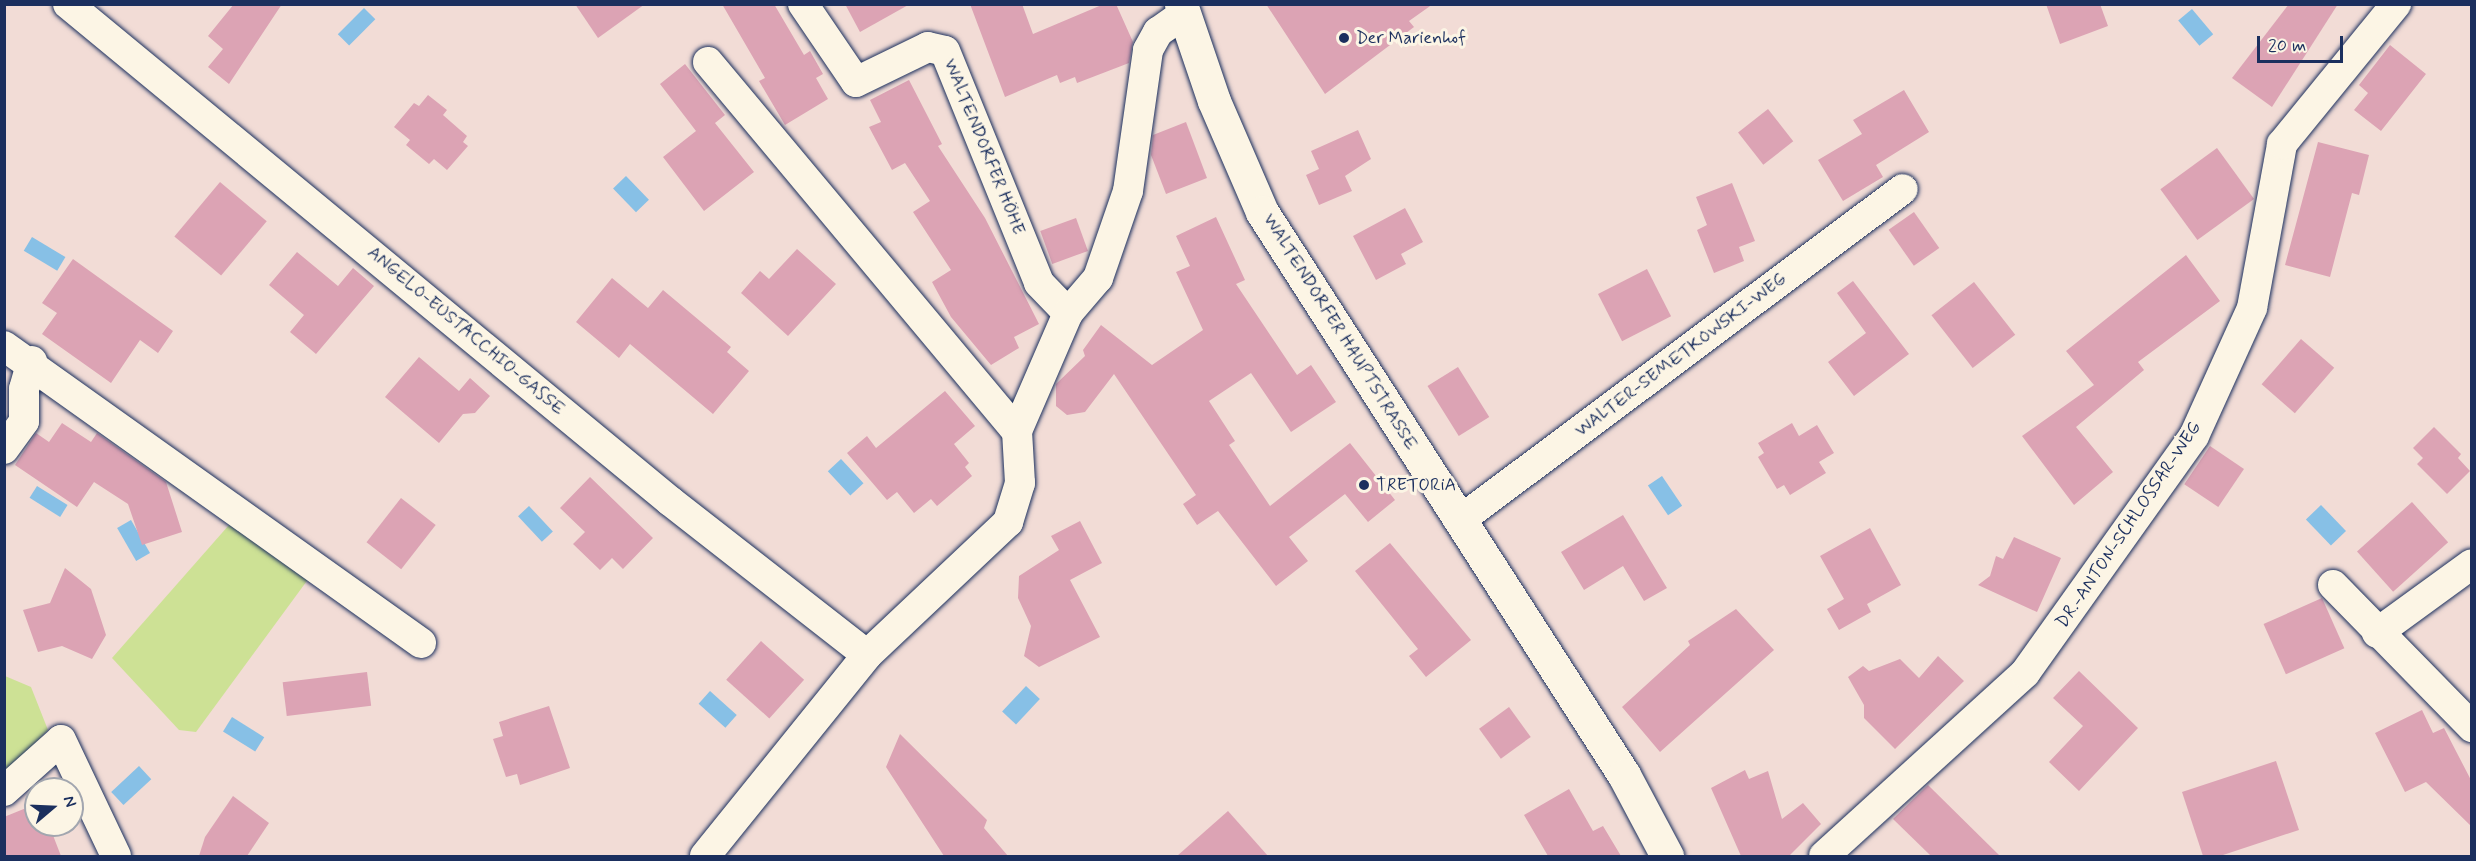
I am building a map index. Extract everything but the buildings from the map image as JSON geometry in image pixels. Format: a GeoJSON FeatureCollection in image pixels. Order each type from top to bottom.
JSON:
{"type":"FeatureCollection","features":[{"type":"Feature","properties":{"kind":"main road","name":"WALTENDORFER HAUPTSTRASSE"},"geometry":{"type":"LineString","coordinates":[[1182,9],[1214,101],[1262,212],[1624,775],[1667,856]]}},
{"type":"Feature","properties":{"kind":"street","name":"ANGELO-EUSTACCHIO-GASSE"},"geometry":{"type":"LineString","coordinates":[[68,4],[670,501],[867,655]]}},
{"type":"Feature","properties":{"kind":"street","name":"WALTENDORFER HÖHE"},"geometry":{"type":"LineString","coordinates":[[803,4],[856,82],[928,47],[945,51],[1039,283],[1068,313]]}},
{"type":"Feature","properties":{"kind":"street","name":"DR.-ANTON-SCHLOSSAR-WEG"},"geometry":{"type":"LineString","coordinates":[[1824,856],[2025,673],[2194,436],[2252,308],[2282,144],[2396,4]]}},
{"type":"Feature","properties":{"kind":"street"},"geometry":{"type":"LineString","coordinates":[[705,856],[867,655],[1008,522],[1020,483],[1017,431],[1068,313],[1098,278],[1128,191],[1148,50],[1158,32],[1182,9]]}},
{"type":"Feature","properties":{"kind":"street"},"geometry":{"type":"LineString","coordinates":[[708,62],[1017,431]]}},
{"type":"Feature","properties":{"kind":"street","name":"WALTER-SEMETKOWSKI-WEG"},"geometry":{"type":"LineString","coordinates":[[1459,521],[1904,189]]}},
{"type":"Feature","properties":{"kind":"street"},"geometry":{"type":"LineString","coordinates":[[4,346],[32,361],[421,643]]}},
{"type":"Feature","properties":{"kind":"street"},"geometry":{"type":"LineString","coordinates":[[4,449],[24,421],[24,389],[32,361]]}},
{"type":"Feature","properties":{"kind":"street"},"geometry":{"type":"LineString","coordinates":[[2377,633],[2472,564]]}},
{"type":"Feature","properties":{"kind":"street"},"geometry":{"type":"LineString","coordinates":[[2333,585],[2377,633],[2472,727]]}},
{"type":"Feature","properties":{"kind":"street"},"geometry":{"type":"LineString","coordinates":[[4,791],[61,740],[116,856]]}},
{"type":"Feature","properties":{"kind":"green space"},"geometry":{"type":"Polygon","coordinates":[[[236,517],[312,574],[196,732],[179,730],[112,658],[236,517]]]}},
{"type":"Feature","properties":{"kind":"green space"},"geometry":{"type":"Polygon","coordinates":[[[5,676],[31,687],[48,730],[5,774],[5,676]]]}},
{"type":"Feature","properties":{"kind":"water"},"geometry":{"type":"Polygon","coordinates":[[[364,8],[375,19],[349,45],[338,34],[364,8]]]}},
{"type":"Feature","properties":{"kind":"water"},"geometry":{"type":"Polygon","coordinates":[[[2192,9],[2213,34],[2199,46],[2178,21],[2192,9]]]}},
{"type":"Feature","properties":{"kind":"water"},"geometry":{"type":"Polygon","coordinates":[[[626,176],[649,200],[636,212],[613,189],[626,176]]]}},
{"type":"Feature","properties":{"kind":"water"},"geometry":{"type":"Polygon","coordinates":[[[32,237],[65,257],[57,271],[24,251],[32,237]]]}},
{"type":"Feature","properties":{"kind":"water"},"geometry":{"type":"Polygon","coordinates":[[[841,459],[864,483],[850,495],[828,471],[841,459]]]}},
{"type":"Feature","properties":{"kind":"water"},"geometry":{"type":"Polygon","coordinates":[[[1662,476],[1682,506],[1668,515],[1648,486],[1662,476]]]}},
{"type":"Feature","properties":{"kind":"water"},"geometry":{"type":"Polygon","coordinates":[[[37,486],[68,505],[60,517],[30,498],[37,486]]]}},
{"type":"Feature","properties":{"kind":"water"},"geometry":{"type":"Polygon","coordinates":[[[2321,505],[2346,531],[2331,545],[2306,520],[2321,505]]]}},
{"type":"Feature","properties":{"kind":"water"},"geometry":{"type":"Polygon","coordinates":[[[529,506],[553,532],[542,542],[518,516],[529,506]]]}},
{"type":"Feature","properties":{"kind":"water"},"geometry":{"type":"Polygon","coordinates":[[[131,520],[150,553],[136,561],[117,528],[131,520]]]}},
{"type":"Feature","properties":{"kind":"water"},"geometry":{"type":"Polygon","coordinates":[[[1026,686],[1040,699],[1016,725],[1002,712],[1026,686]]]}},
{"type":"Feature","properties":{"kind":"water"},"geometry":{"type":"Polygon","coordinates":[[[710,691],[737,715],[725,728],[699,704],[710,691]]]}},
{"type":"Feature","properties":{"kind":"water"},"geometry":{"type":"Polygon","coordinates":[[[232,717],[264,737],[255,752],[223,731],[232,717]]]}},
{"type":"Feature","properties":{"kind":"water"},"geometry":{"type":"Polygon","coordinates":[[[139,766],[151,779],[123,805],[111,792],[139,766]]]}},
{"type":"Feature","properties":{"kind":"place","name":"Der Marienhof"},"geometry":{"type":"Point","coordinates":[1344,38]}},
{"type":"Feature","properties":{"kind":"place","name":"TRETORiA"},"geometry":{"type":"Point","coordinates":[1364,485]}}]}
